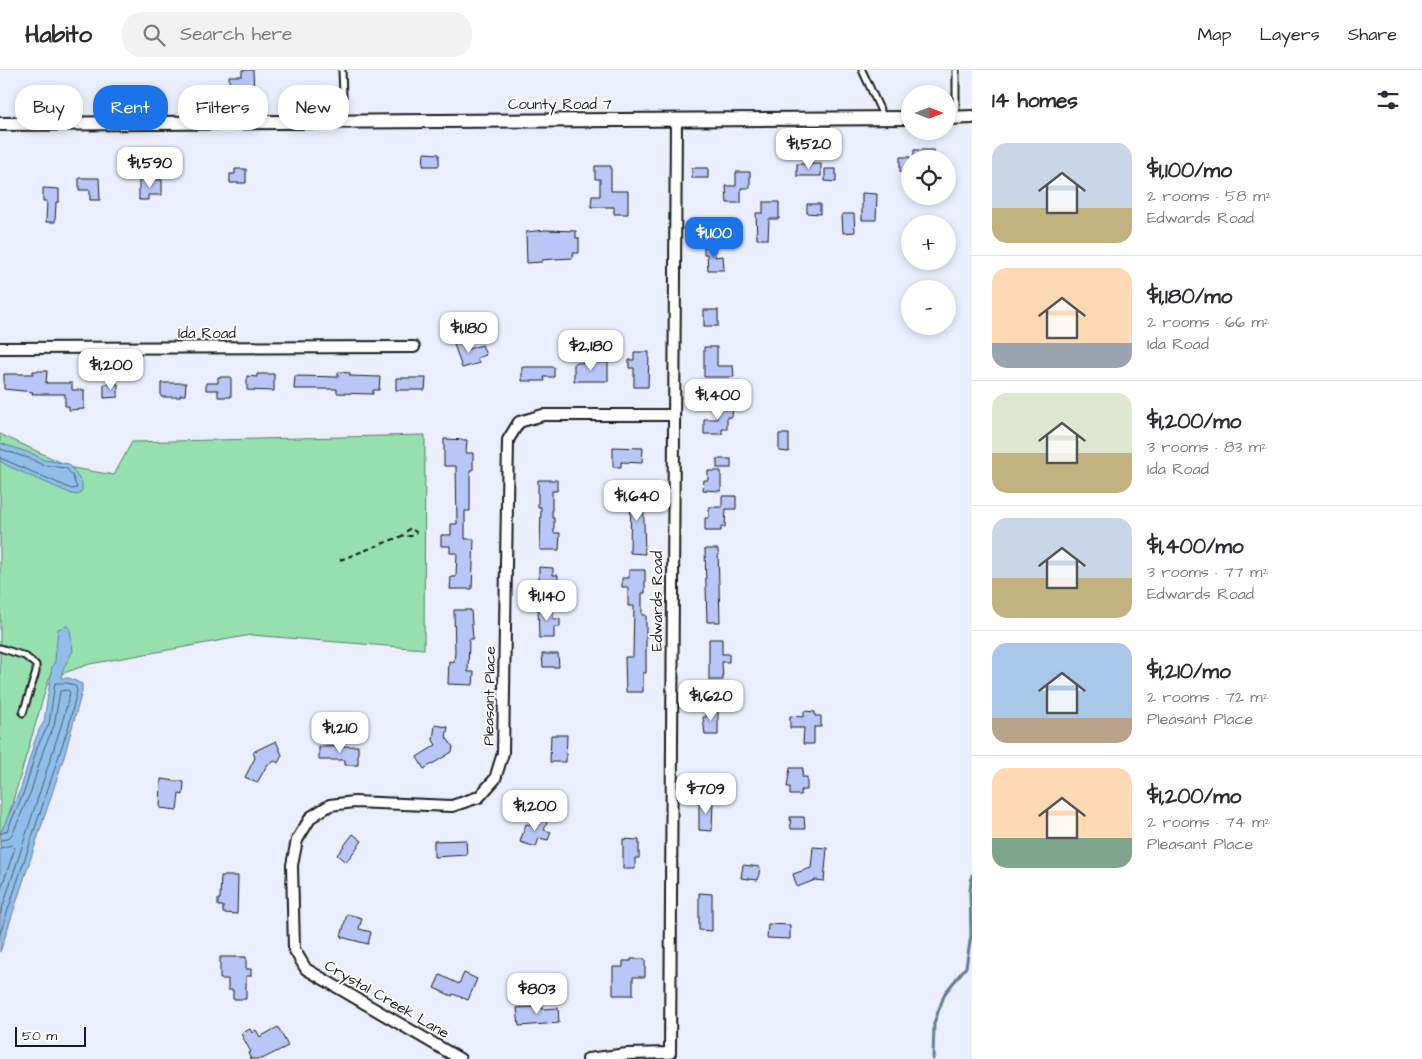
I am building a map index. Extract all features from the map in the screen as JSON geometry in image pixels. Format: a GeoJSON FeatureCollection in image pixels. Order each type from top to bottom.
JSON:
{"type":"FeatureCollection","features":[{"type":"Feature","properties":{"kind":"street","name":"County Road 7"},"geometry":{"type":"LineString","coordinates":[[349,122],[901,118]]}},
{"type":"Feature","properties":{"kind":"street"},"geometry":{"type":"LineString","coordinates":[[956,118],[972,118]]}},
{"type":"Feature","properties":{"kind":"street","name":"Edwards Road"},"geometry":{"type":"LineString","coordinates":[[588,1059],[627,1054],[670,1053],[676,120]]}},
{"type":"Feature","properties":{"kind":"street","name":"County Road 7"},"geometry":{"type":"LineString","coordinates":[[0,124],[278,122]]}},
{"type":"Feature","properties":{"kind":"street","name":"Ida Road"},"geometry":{"type":"LineString","coordinates":[[0,348],[414,347]]}},
{"type":"Feature","properties":{"kind":"street","name":"Pleasant Place"},"geometry":{"type":"LineString","coordinates":[[310,817],[330,805],[354,802],[452,806],[479,797],[495,779],[503,752],[508,440],[519,422],[542,415],[673,415]]}},
{"type":"Feature","properties":{"kind":"street","name":"Crystal Creek Lane"},"geometry":{"type":"LineString","coordinates":[[310,817],[296,840],[292,864],[294,949],[306,969],[460,1059]]}},
{"type":"Feature","properties":{"kind":"lane"},"geometry":{"type":"LineString","coordinates":[[342,70],[343,85]]}},
{"type":"Feature","properties":{"kind":"lane"},"geometry":{"type":"LineString","coordinates":[[862,70],[884,118]]}},
{"type":"Feature","properties":{"kind":"lane"},"geometry":{"type":"LineString","coordinates":[[955,85],[956,70]]}},
{"type":"Feature","properties":{"kind":"lane"},"geometry":{"type":"LineString","coordinates":[[0,648],[24,656],[36,665],[36,672],[23,713]]}},
{"type":"Feature","properties":{"kind":"path"},"geometry":{"type":"LineString","coordinates":[[340,560],[402,536],[413,536],[416,532],[410,528],[402,536]]}},
{"type":"Feature","properties":{"kind":"green space"},"geometry":{"type":"Polygon","coordinates":[[[0,434],[73,468],[114,475],[132,442],[425,435],[424,649],[251,635],[90,664],[49,678],[0,845],[0,434]]]}},
{"type":"Feature","properties":{"kind":"water"},"geometry":{"type":"Polygon","coordinates":[[[0,443],[33,454],[44,460],[69,464],[82,483],[82,490],[78,495],[72,494],[8,466],[0,461],[0,443]]]}},
{"type":"Feature","properties":{"kind":"water"},"geometry":{"type":"Polygon","coordinates":[[[67,626],[70,630],[73,651],[63,669],[61,678],[69,678],[82,684],[82,691],[64,757],[0,952],[0,834],[21,788],[34,743],[44,722],[52,667],[55,661],[58,629],[67,626]]]}},
{"type":"Feature","properties":{"kind":"building"},"geometry":{"type":"Polygon","coordinates":[[[242,70],[253,70],[254,85],[230,85],[229,76],[242,76],[242,70]]]}},
{"type":"Feature","properties":{"kind":"building"},"geometry":{"type":"Polygon","coordinates":[[[424,153],[439,154],[439,166],[423,166],[424,153]]]}},
{"type":"Feature","properties":{"kind":"building"},"geometry":{"type":"Polygon","coordinates":[[[797,164],[821,164],[821,176],[797,176],[797,164]]]}},
{"type":"Feature","properties":{"kind":"building"},"geometry":{"type":"Polygon","coordinates":[[[595,166],[611,166],[611,191],[628,191],[628,214],[614,214],[614,207],[591,207],[592,196],[600,196],[600,179],[595,179],[595,166]]]}},
{"type":"Feature","properties":{"kind":"building"},"geometry":{"type":"Polygon","coordinates":[[[692,168],[708,168],[708,178],[692,178],[692,168]]]}},
{"type":"Feature","properties":{"kind":"building"},"geometry":{"type":"Polygon","coordinates":[[[235,169],[246,169],[246,183],[230,183],[230,174],[235,174],[235,169]]]}},
{"type":"Feature","properties":{"kind":"building"},"geometry":{"type":"Polygon","coordinates":[[[825,169],[836,169],[836,182],[825,181],[825,169]]]}},
{"type":"Feature","properties":{"kind":"building"},"geometry":{"type":"Polygon","coordinates":[[[736,172],[750,172],[750,188],[741,188],[741,203],[727,203],[726,186],[736,186],[736,172]]]}},
{"type":"Feature","properties":{"kind":"building"},"geometry":{"type":"Polygon","coordinates":[[[79,178],[99,178],[100,200],[90,200],[90,190],[79,190],[79,178]]]}},
{"type":"Feature","properties":{"kind":"building"},"geometry":{"type":"Polygon","coordinates":[[[139,180],[162,180],[162,195],[148,195],[148,200],[139,200],[139,180]]]}},
{"type":"Feature","properties":{"kind":"building"},"geometry":{"type":"Polygon","coordinates":[[[43,188],[59,189],[59,202],[56,202],[55,222],[46,222],[47,201],[43,201],[43,188]]]}},
{"type":"Feature","properties":{"kind":"building"},"geometry":{"type":"Polygon","coordinates":[[[862,193],[877,194],[876,220],[862,220],[862,193]]]}},
{"type":"Feature","properties":{"kind":"building"},"geometry":{"type":"Polygon","coordinates":[[[763,202],[779,202],[779,219],[769,219],[768,239],[757,239],[756,213],[763,213],[763,202]]]}},
{"type":"Feature","properties":{"kind":"building"},"geometry":{"type":"Polygon","coordinates":[[[807,204],[820,204],[820,214],[807,213],[807,204]]]}},
{"type":"Feature","properties":{"kind":"building"},"geometry":{"type":"Polygon","coordinates":[[[842,214],[854,214],[855,232],[843,233],[842,214]]]}},
{"type":"Feature","properties":{"kind":"building"},"geometry":{"type":"Polygon","coordinates":[[[546,230],[576,231],[576,238],[579,238],[579,253],[573,253],[573,258],[527,263],[526,232],[546,230]]]}},
{"type":"Feature","properties":{"kind":"building"},"geometry":{"type":"Polygon","coordinates":[[[704,245],[715,245],[715,257],[723,256],[724,270],[708,270],[707,254],[704,254],[704,245]]]}},
{"type":"Feature","properties":{"kind":"building"},"geometry":{"type":"Polygon","coordinates":[[[704,310],[718,310],[718,326],[704,326],[704,310]]]}},
{"type":"Feature","properties":{"kind":"building"},"geometry":{"type":"Polygon","coordinates":[[[465,340],[468,349],[482,345],[486,355],[477,358],[479,363],[462,368],[454,344],[465,340]]]}},
{"type":"Feature","properties":{"kind":"building"},"geometry":{"type":"Polygon","coordinates":[[[704,347],[717,347],[717,366],[733,366],[734,377],[704,377],[704,347]]]}},
{"type":"Feature","properties":{"kind":"building"},"geometry":{"type":"Polygon","coordinates":[[[634,352],[649,352],[648,387],[634,387],[634,368],[629,368],[629,360],[634,360],[634,352]]]}},
{"type":"Feature","properties":{"kind":"building"},"geometry":{"type":"Polygon","coordinates":[[[608,362],[608,381],[574,381],[574,363],[608,362]]]}},
{"type":"Feature","properties":{"kind":"building"},"geometry":{"type":"Polygon","coordinates":[[[522,367],[554,367],[554,377],[544,377],[545,381],[522,381],[522,367]]]}},
{"type":"Feature","properties":{"kind":"building"},"geometry":{"type":"Polygon","coordinates":[[[33,371],[47,371],[46,383],[72,383],[72,390],[84,390],[84,409],[69,410],[69,406],[65,406],[65,394],[32,394],[33,392],[4,389],[4,374],[33,374],[33,371]]]}},
{"type":"Feature","properties":{"kind":"building"},"geometry":{"type":"Polygon","coordinates":[[[338,372],[350,373],[350,376],[380,377],[379,390],[373,390],[373,394],[337,393],[337,389],[294,389],[295,376],[338,377],[338,372]]]}},
{"type":"Feature","properties":{"kind":"building"},"geometry":{"type":"Polygon","coordinates":[[[257,374],[274,374],[274,391],[247,390],[247,376],[257,377],[257,374]]]}},
{"type":"Feature","properties":{"kind":"building"},"geometry":{"type":"Polygon","coordinates":[[[218,377],[231,377],[231,397],[218,397],[218,390],[206,390],[206,383],[218,383],[218,377]]]}},
{"type":"Feature","properties":{"kind":"building"},"geometry":{"type":"Polygon","coordinates":[[[396,378],[426,378],[425,390],[396,390],[396,378]]]}},
{"type":"Feature","properties":{"kind":"building"},"geometry":{"type":"Polygon","coordinates":[[[161,383],[186,383],[185,395],[180,395],[180,397],[161,397],[161,383]]]}},
{"type":"Feature","properties":{"kind":"building"},"geometry":{"type":"Polygon","coordinates":[[[104,384],[118,384],[118,397],[104,398],[104,384]]]}},
{"type":"Feature","properties":{"kind":"building"},"geometry":{"type":"Polygon","coordinates":[[[717,406],[733,406],[732,417],[727,417],[727,429],[722,429],[722,434],[704,434],[704,419],[717,419],[717,406]]]}},
{"type":"Feature","properties":{"kind":"building"},"geometry":{"type":"Polygon","coordinates":[[[779,434],[789,434],[789,452],[779,451],[779,434]]]}},
{"type":"Feature","properties":{"kind":"building"},"geometry":{"type":"Polygon","coordinates":[[[444,439],[467,440],[466,453],[473,453],[473,470],[470,470],[470,511],[465,511],[465,539],[474,539],[472,589],[450,589],[451,577],[456,577],[457,553],[450,553],[450,546],[441,546],[441,535],[451,535],[451,524],[457,524],[456,466],[444,466],[444,439]]]}},
{"type":"Feature","properties":{"kind":"building"},"geometry":{"type":"Polygon","coordinates":[[[613,447],[643,448],[642,463],[621,462],[621,467],[613,467],[613,447]]]}},
{"type":"Feature","properties":{"kind":"building"},"geometry":{"type":"Polygon","coordinates":[[[717,459],[731,459],[731,468],[717,468],[717,459]]]}},
{"type":"Feature","properties":{"kind":"building"},"geometry":{"type":"Polygon","coordinates":[[[708,471],[721,471],[721,491],[703,490],[704,480],[708,480],[708,471]]]}},
{"type":"Feature","properties":{"kind":"building"},"geometry":{"type":"Polygon","coordinates":[[[538,480],[557,480],[557,491],[552,491],[552,518],[554,518],[554,533],[560,533],[559,550],[540,550],[541,507],[538,507],[538,480]]]}},
{"type":"Feature","properties":{"kind":"building"},"geometry":{"type":"Polygon","coordinates":[[[631,489],[643,489],[645,554],[630,553],[631,489]]]}},
{"type":"Feature","properties":{"kind":"building"},"geometry":{"type":"Polygon","coordinates":[[[722,496],[736,496],[736,509],[726,509],[725,527],[721,527],[721,531],[705,531],[705,518],[709,518],[709,507],[722,507],[722,496]]]}},
{"type":"Feature","properties":{"kind":"building"},"geometry":{"type":"Polygon","coordinates":[[[705,549],[718,549],[720,622],[707,622],[705,549]]]}},
{"type":"Feature","properties":{"kind":"building"},"geometry":{"type":"Polygon","coordinates":[[[539,567],[553,568],[553,575],[558,575],[557,592],[539,592],[539,567]]]}},
{"type":"Feature","properties":{"kind":"building"},"geometry":{"type":"Polygon","coordinates":[[[629,570],[645,570],[645,593],[642,593],[642,615],[646,615],[646,673],[643,673],[643,692],[626,692],[625,657],[633,657],[634,606],[628,606],[628,587],[622,587],[622,578],[629,578],[629,570]]]}},
{"type":"Feature","properties":{"kind":"building"},"geometry":{"type":"Polygon","coordinates":[[[538,606],[553,606],[553,619],[560,619],[560,627],[554,627],[554,638],[539,638],[538,606]]]}},
{"type":"Feature","properties":{"kind":"building"},"geometry":{"type":"Polygon","coordinates":[[[454,610],[471,610],[473,639],[469,639],[468,672],[474,672],[473,685],[448,684],[449,661],[454,662],[455,652],[454,610]]]}},
{"type":"Feature","properties":{"kind":"building"},"geometry":{"type":"Polygon","coordinates":[[[709,639],[722,639],[722,654],[729,654],[729,662],[722,662],[723,680],[709,680],[709,639]]]}},
{"type":"Feature","properties":{"kind":"building"},"geometry":{"type":"Polygon","coordinates":[[[542,654],[558,654],[559,667],[543,667],[542,654]]]}},
{"type":"Feature","properties":{"kind":"building"},"geometry":{"type":"Polygon","coordinates":[[[706,708],[718,708],[718,735],[705,735],[703,717],[706,717],[706,708]]]}},
{"type":"Feature","properties":{"kind":"building"},"geometry":{"type":"Polygon","coordinates":[[[804,711],[815,712],[815,716],[821,716],[821,727],[814,727],[814,744],[803,744],[804,728],[790,728],[790,716],[804,717],[804,711]]]}},
{"type":"Feature","properties":{"kind":"building"},"geometry":{"type":"Polygon","coordinates":[[[435,725],[448,727],[446,737],[453,747],[452,752],[424,769],[417,757],[436,745],[433,740],[435,725]]]}},
{"type":"Feature","properties":{"kind":"building"},"geometry":{"type":"Polygon","coordinates":[[[551,735],[567,735],[566,762],[550,762],[551,735]]]}},
{"type":"Feature","properties":{"kind":"building"},"geometry":{"type":"Polygon","coordinates":[[[276,741],[282,755],[278,763],[275,761],[267,765],[257,783],[245,777],[255,758],[253,752],[276,741]]]}},
{"type":"Feature","properties":{"kind":"building"},"geometry":{"type":"Polygon","coordinates":[[[358,746],[358,765],[345,765],[345,760],[319,760],[319,747],[358,746]]]}},
{"type":"Feature","properties":{"kind":"building"},"geometry":{"type":"Polygon","coordinates":[[[790,768],[803,768],[802,777],[807,777],[807,790],[801,790],[801,795],[790,795],[790,787],[787,787],[790,768]]]}},
{"type":"Feature","properties":{"kind":"building"},"geometry":{"type":"Polygon","coordinates":[[[161,779],[184,782],[183,795],[179,794],[177,810],[160,808],[161,779]]]}},
{"type":"Feature","properties":{"kind":"building"},"geometry":{"type":"Polygon","coordinates":[[[699,800],[713,800],[712,831],[699,830],[699,800]]]}},
{"type":"Feature","properties":{"kind":"building"},"geometry":{"type":"Polygon","coordinates":[[[533,815],[548,820],[544,830],[551,832],[548,840],[539,838],[536,847],[520,842],[526,824],[530,825],[533,815]]]}},
{"type":"Feature","properties":{"kind":"building"},"geometry":{"type":"Polygon","coordinates":[[[790,817],[804,817],[805,829],[791,829],[790,817]]]}},
{"type":"Feature","properties":{"kind":"building"},"geometry":{"type":"Polygon","coordinates":[[[353,834],[362,841],[346,862],[337,855],[353,834]]]}},
{"type":"Feature","properties":{"kind":"building"},"geometry":{"type":"Polygon","coordinates":[[[623,839],[639,840],[639,858],[635,858],[635,869],[623,869],[623,839]]]}},
{"type":"Feature","properties":{"kind":"building"},"geometry":{"type":"Polygon","coordinates":[[[466,840],[467,855],[434,857],[434,841],[466,840]]]}},
{"type":"Feature","properties":{"kind":"building"},"geometry":{"type":"Polygon","coordinates":[[[813,847],[827,848],[824,881],[815,880],[797,887],[793,874],[811,868],[813,847]]]}},
{"type":"Feature","properties":{"kind":"building"},"geometry":{"type":"Polygon","coordinates":[[[743,865],[760,867],[758,880],[741,878],[743,865]]]}},
{"type":"Feature","properties":{"kind":"building"},"geometry":{"type":"Polygon","coordinates":[[[221,876],[238,876],[237,914],[223,913],[223,906],[218,906],[221,876]]]}},
{"type":"Feature","properties":{"kind":"building"},"geometry":{"type":"Polygon","coordinates":[[[699,893],[712,894],[712,931],[699,930],[699,893]]]}},
{"type":"Feature","properties":{"kind":"building"},"geometry":{"type":"Polygon","coordinates":[[[347,914],[362,918],[359,929],[371,932],[368,944],[341,937],[347,914]]]}},
{"type":"Feature","properties":{"kind":"building"},"geometry":{"type":"Polygon","coordinates":[[[768,924],[790,925],[790,939],[767,938],[768,924]]]}},
{"type":"Feature","properties":{"kind":"building"},"geometry":{"type":"Polygon","coordinates":[[[220,957],[246,957],[246,969],[251,969],[251,976],[246,976],[246,999],[233,999],[233,990],[228,990],[228,979],[220,979],[220,957]]]}},
{"type":"Feature","properties":{"kind":"building"},"geometry":{"type":"Polygon","coordinates":[[[631,959],[645,959],[645,977],[633,977],[633,995],[613,995],[613,967],[623,967],[623,961],[631,961],[631,959]]]}},
{"type":"Feature","properties":{"kind":"building"},"geometry":{"type":"Polygon","coordinates":[[[464,973],[477,979],[468,1000],[453,994],[452,996],[434,988],[440,975],[459,984],[464,973]]]}},
{"type":"Feature","properties":{"kind":"building"},"geometry":{"type":"Polygon","coordinates":[[[541,999],[542,1009],[558,1008],[559,1023],[519,1026],[517,1008],[533,1007],[533,1000],[541,999]]]}},
{"type":"Feature","properties":{"kind":"building"},"geometry":{"type":"Polygon","coordinates":[[[278,1027],[288,1046],[262,1059],[251,1059],[248,1053],[251,1052],[241,1034],[250,1029],[252,1033],[256,1030],[260,1037],[278,1027]]]}},
{"type":"Feature","properties":{"kind":"waterway"},"geometry":{"type":"LineString","coordinates":[[933,1059],[934,1023],[945,993],[966,967],[971,935],[970,891],[972,875]]}}]}
